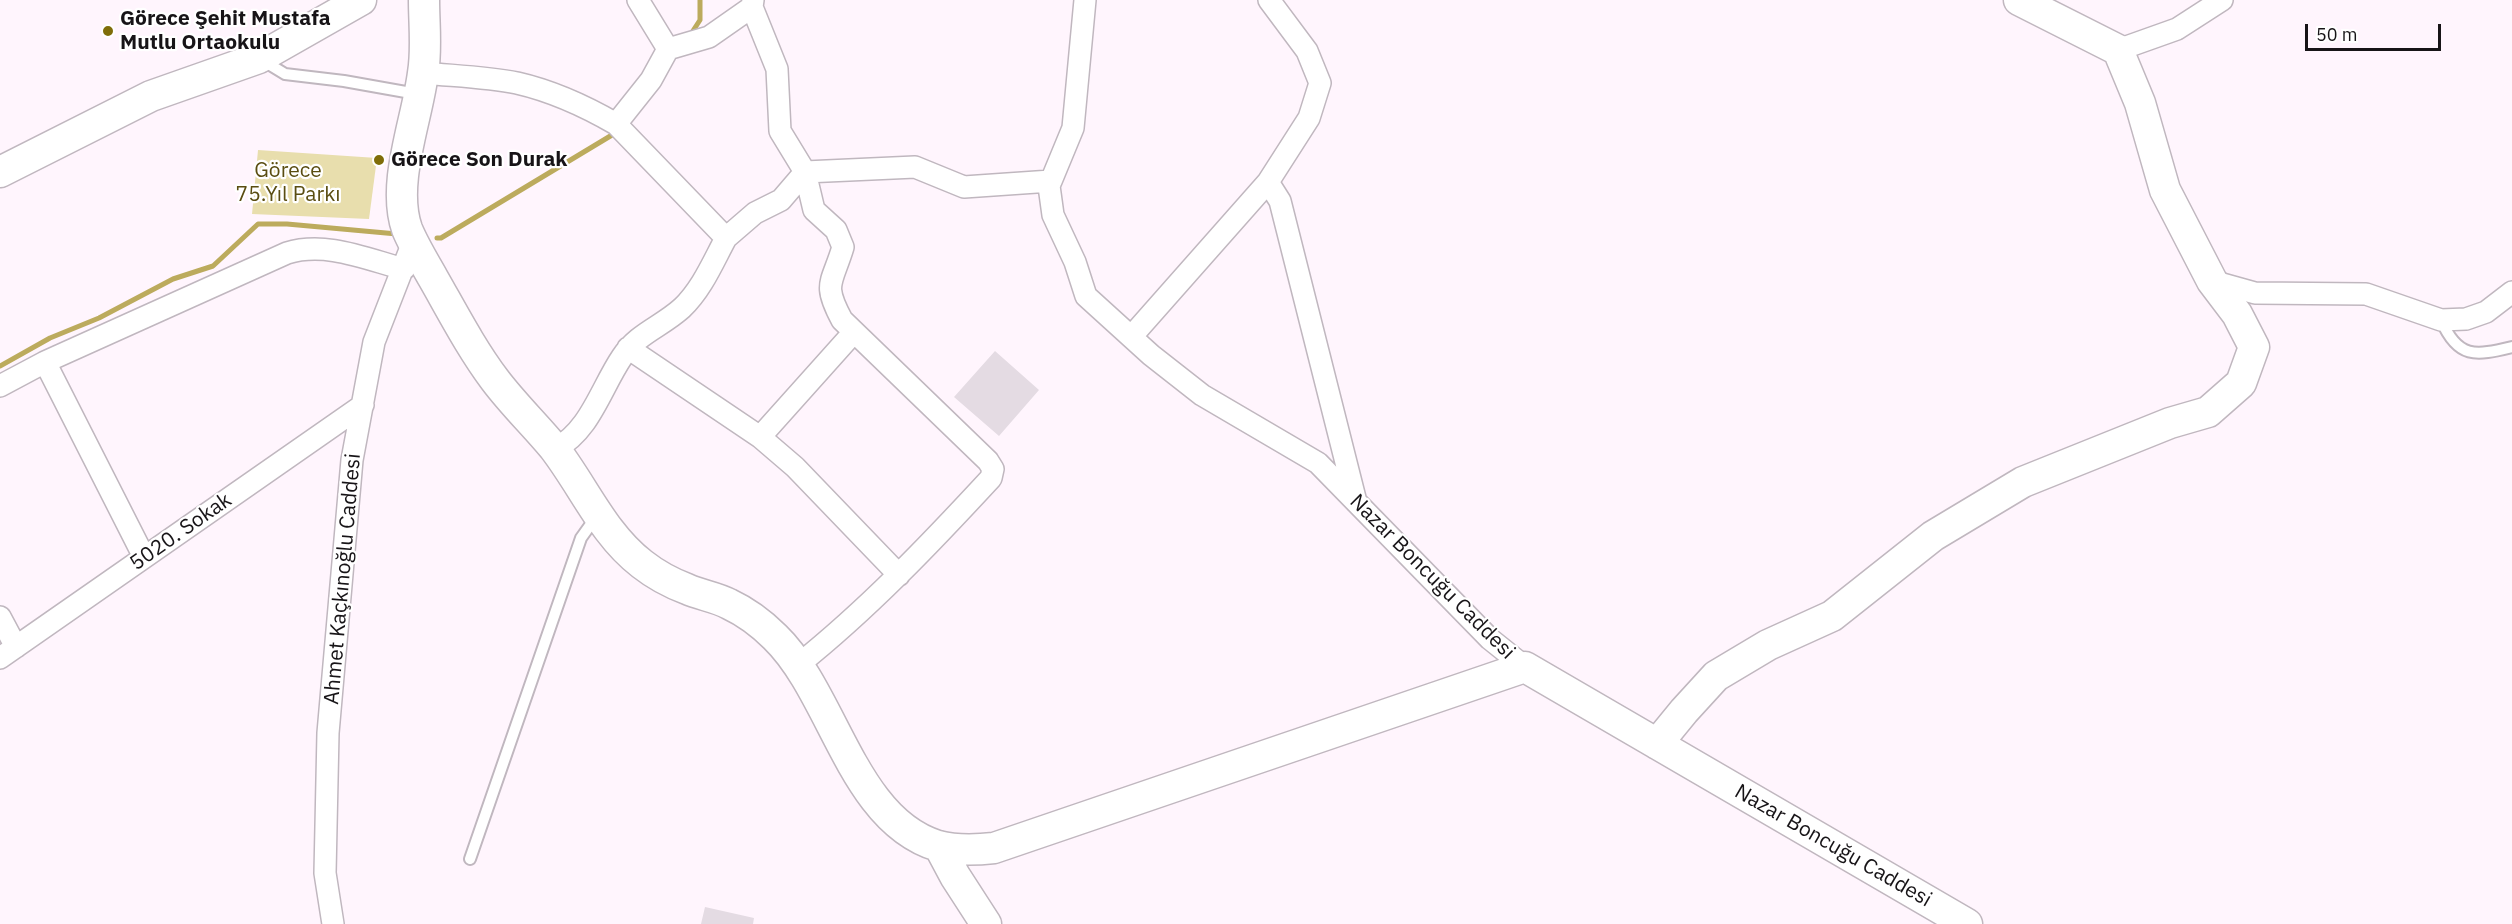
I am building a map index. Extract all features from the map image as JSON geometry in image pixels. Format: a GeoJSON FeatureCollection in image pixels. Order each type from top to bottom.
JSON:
{"type":"FeatureCollection","features":[{"type":"Feature","properties":{"kind":"street"},"geometry":{"type":"LineString","coordinates":[[0,172],[152,96],[259,58],[361,0]]}},
{"type":"Feature","properties":{"kind":"street"},"geometry":{"type":"LineString","coordinates":[[424,0],[421,84],[415,124],[401,182],[408,256],[482,363],[555,449],[615,538],[643,565],[661,578],[685,589],[727,602],[751,616],[776,637],[798,665],[877,800],[894,820],[919,838],[939,846],[966,850],[994,848],[1525,667]]}},
{"type":"Feature","properties":{"kind":"street"},"geometry":{"type":"LineString","coordinates":[[638,0],[678,46]]}},
{"type":"Feature","properties":{"kind":"street"},"geometry":{"type":"LineString","coordinates":[[555,449],[578,432],[628,348],[642,334],[668,318],[691,298],[726,238],[755,213],[781,200],[805,172],[915,167],[964,187],[1051,181],[1074,128],[1084,0]]}},
{"type":"Feature","properties":{"kind":"street"},"geometry":{"type":"LineString","coordinates":[[1131,337],[1268,182],[1309,118],[1320,83],[1307,51],[1269,0]]}},
{"type":"Feature","properties":{"kind":"street"},"geometry":{"type":"LineString","coordinates":[[1657,744],[1716,676],[1768,645],[1832,616],[1933,536],[2023,482],[2170,423],[2208,412],[2241,383],[2254,347],[2237,314],[2212,281],[2165,190],[2140,103],[2118,50],[2019,0]]}},
{"type":"Feature","properties":{"kind":"street"},"geometry":{"type":"LineString","coordinates":[[2118,50],[2177,30],[2222,0]]}},
{"type":"Feature","properties":{"kind":"street"},"geometry":{"type":"LineString","coordinates":[[616,124],[678,46],[709,37],[753,4],[777,69],[780,131],[805,172],[814,210],[836,230],[843,247],[828,286],[831,301],[842,320],[988,460],[993,469],[991,478],[899,575],[834,638],[798,665]]}},
{"type":"Feature","properties":{"kind":"street"},"geometry":{"type":"LineString","coordinates":[[421,84],[515,83],[562,97],[616,124],[726,238]]}},
{"type":"Feature","properties":{"kind":"street","name":"Nazar Boncuğu Caddesi"},"geometry":{"type":"LineString","coordinates":[[1051,181],[1049,186],[1053,215],[1075,262],[1086,296],[1131,337],[1202,395],[1318,464],[1490,639],[1525,667],[1967,924]]}},
{"type":"Feature","properties":{"kind":"street"},"geometry":{"type":"LineString","coordinates":[[1268,182],[1280,201],[1356,502]]}},
{"type":"Feature","properties":{"kind":"street"},"geometry":{"type":"LineString","coordinates":[[0,386],[45,362],[287,253],[302,249],[408,256]]}},
{"type":"Feature","properties":{"kind":"street","name":"Ahmet Kaçkınoğlu Caddesi"},"geometry":{"type":"LineString","coordinates":[[333,924],[325,873],[328,733],[352,460],[374,342],[408,256]]}},
{"type":"Feature","properties":{"kind":"street"},"geometry":{"type":"LineString","coordinates":[[2212,281],[2255,293],[2366,294],[2441,320],[2466,319],[2486,312],[2512,292]]}},
{"type":"Feature","properties":{"kind":"street"},"geometry":{"type":"LineString","coordinates":[[760,437],[854,332]]}},
{"type":"Feature","properties":{"kind":"street"},"geometry":{"type":"LineString","coordinates":[[628,348],[760,437],[795,466],[899,575]]}},
{"type":"Feature","properties":{"kind":"street"},"geometry":{"type":"LineString","coordinates":[[45,362],[144,557]]}},
{"type":"Feature","properties":{"kind":"street","name":"5020. Sokak"},"geometry":{"type":"LineString","coordinates":[[8,653],[363,405]]}},
{"type":"Feature","properties":{"kind":"street"},"geometry":{"type":"LineString","coordinates":[[0,617],[8,653]]}},
{"type":"Feature","properties":{"kind":"street"},"geometry":{"type":"LineString","coordinates":[[939,846],[986,924]]}},
{"type":"Feature","properties":{"kind":"lane"},"geometry":{"type":"LineString","coordinates":[[259,58],[285,74],[344,81],[421,84]]}},
{"type":"Feature","properties":{"kind":"lane"},"geometry":{"type":"LineString","coordinates":[[2441,320],[2449,338],[2466,351],[2484,354],[2512,347]]}},
{"type":"Feature","properties":{"kind":"lane"},"geometry":{"type":"LineString","coordinates":[[470,859],[581,538],[599,515]]}},
{"type":"Feature","properties":{"kind":"green space","name":"Görece 75.Yıl Parkı"},"geometry":{"type":"Polygon","coordinates":[[[258,150],[377,158],[369,219],[252,214],[258,150]]]}},
{"type":"Feature","properties":{"kind":"building"},"geometry":{"type":"Polygon","coordinates":[[[995,351],[1039,390],[999,436],[954,397],[995,351]]]}},
{"type":"Feature","properties":{"kind":"building"},"geometry":{"type":"Polygon","coordinates":[[[705,907],[754,918],[753,924],[701,924],[705,907]]]}},
{"type":"Feature","properties":{"kind":"waterway"},"geometry":{"type":"LineString","coordinates":[[689,37],[700,20],[700,0]]}},
{"type":"Feature","properties":{"kind":"waterway"},"geometry":{"type":"LineString","coordinates":[[437,238],[441,238],[617,132]]}},
{"type":"Feature","properties":{"kind":"waterway"},"geometry":{"type":"LineString","coordinates":[[0,366],[50,338],[99,318],[173,279],[213,266],[258,224],[287,224],[397,234]]}},
{"type":"Feature","properties":{"kind":"place","name":"Görece Şehit Mustafa Mutlu Ortaokulu"},"geometry":{"type":"Point","coordinates":[108,31]}},
{"type":"Feature","properties":{"kind":"place","name":"Görece Son Durak"},"geometry":{"type":"Point","coordinates":[379,160]}}]}
